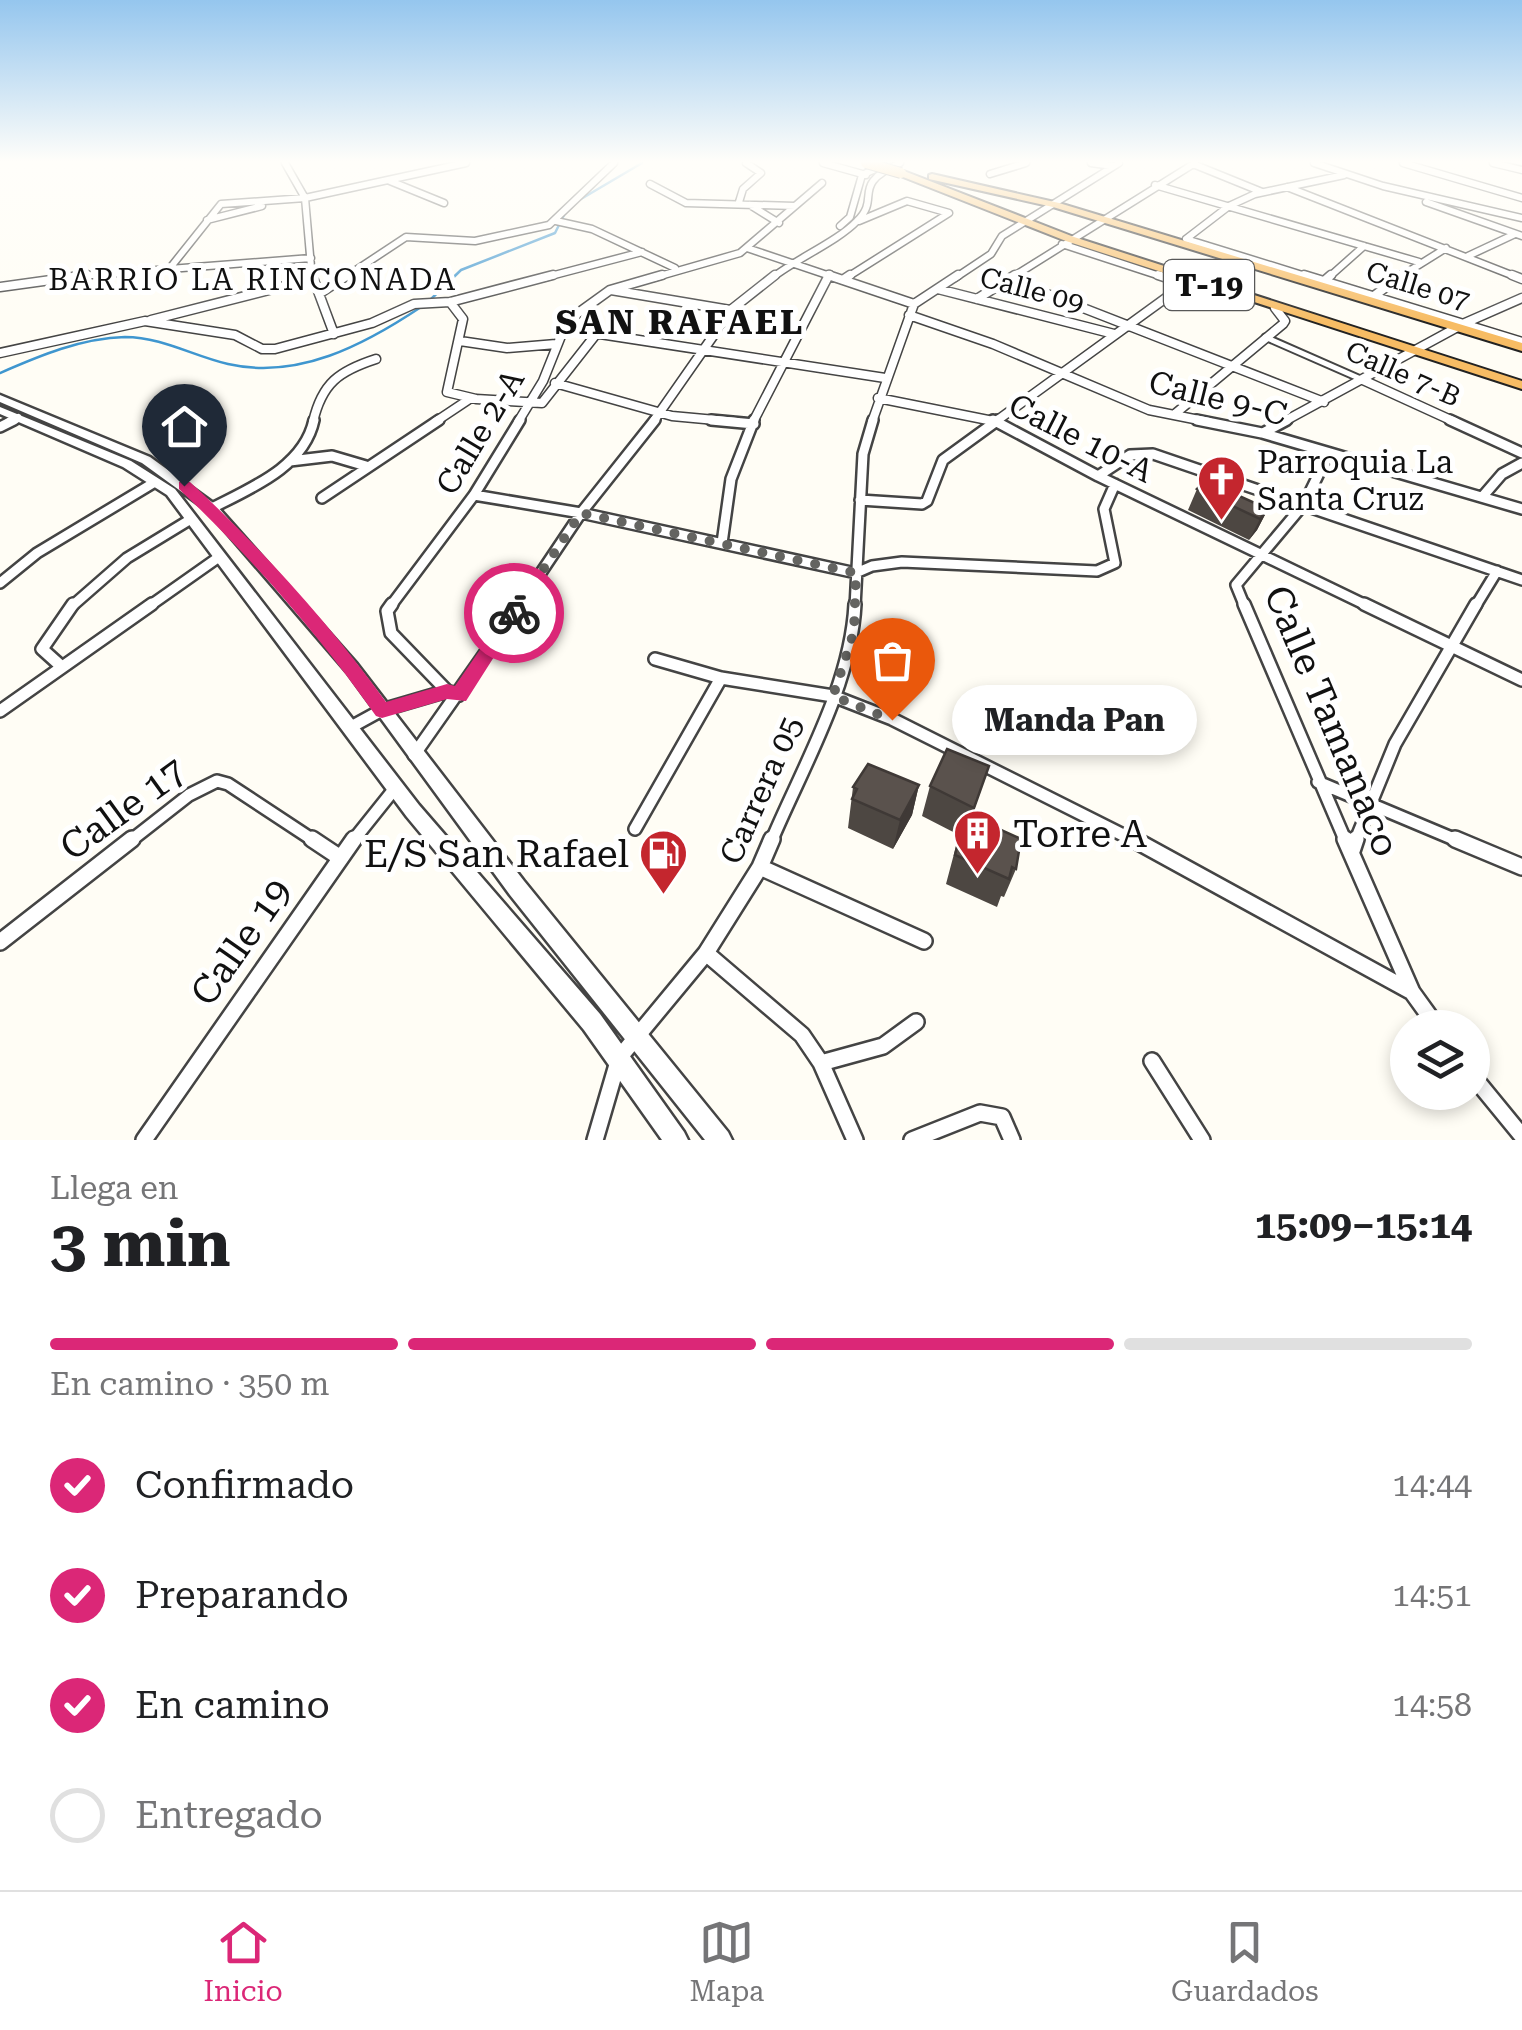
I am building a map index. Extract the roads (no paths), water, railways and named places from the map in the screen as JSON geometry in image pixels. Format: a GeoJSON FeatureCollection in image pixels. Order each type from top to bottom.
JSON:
{"type":"FeatureCollection","features":[{"type":"Feature","properties":{"kind":"highway","name":"T-19"},"geometry":{"type":"LineString","coordinates":[[1011,216],[1066,242],[1522,385]]}},
{"type":"Feature","properties":{"kind":"highway","name":"T-19"},"geometry":{"type":"LineString","coordinates":[[1106,216],[1122,225],[1522,345]]}},
{"type":"Feature","properties":{"kind":"highway"},"geometry":{"type":"LineString","coordinates":[[1107,216],[1186,239]]}},
{"type":"Feature","properties":{"kind":"highway"},"geometry":{"type":"LineString","coordinates":[[1122,225],[1146,229],[1164,238]]}},
{"type":"Feature","properties":{"kind":"street"},"geometry":{"type":"LineString","coordinates":[[170,268],[210,216]]}},
{"type":"Feature","properties":{"kind":"street"},"geometry":{"type":"LineString","coordinates":[[207,220],[222,216]]}},
{"type":"Feature","properties":{"kind":"street"},"geometry":{"type":"LineString","coordinates":[[307,216],[312,279],[334,334]]}},
{"type":"Feature","properties":{"kind":"street"},"geometry":{"type":"LineString","coordinates":[[558,221],[563,216]]}},
{"type":"Feature","properties":{"kind":"street"},"geometry":{"type":"LineString","coordinates":[[768,216],[779,223]]}},
{"type":"Feature","properties":{"kind":"street"},"geometry":{"type":"LineString","coordinates":[[561,328],[610,290],[676,268],[730,257],[785,216]]}},
{"type":"Feature","properties":{"kind":"street"},"geometry":{"type":"LineString","coordinates":[[820,243],[850,216]]}},
{"type":"Feature","properties":{"kind":"street"},"geometry":{"type":"LineString","coordinates":[[858,221],[861,216]]}},
{"type":"Feature","properties":{"kind":"street"},"geometry":{"type":"LineString","coordinates":[[414,755],[453,693],[581,513],[660,414],[730,310],[793,261],[870,216]]}},
{"type":"Feature","properties":{"kind":"street"},"geometry":{"type":"LineString","coordinates":[[844,279],[944,216]]}},
{"type":"Feature","properties":{"kind":"street"},"geometry":{"type":"LineString","coordinates":[[911,309],[992,254],[1002,236],[1038,216]]}},
{"type":"Feature","properties":{"kind":"street"},"geometry":{"type":"LineString","coordinates":[[977,299],[1106,216]]}},
{"type":"Feature","properties":{"kind":"street"},"geometry":{"type":"LineString","coordinates":[[1186,239],[1215,216]]}},
{"type":"Feature","properties":{"kind":"street"},"geometry":{"type":"LineString","coordinates":[[1263,216],[1419,262]]}},
{"type":"Feature","properties":{"kind":"street"},"geometry":{"type":"LineString","coordinates":[[1363,216],[1522,279]]}},
{"type":"Feature","properties":{"kind":"street"},"geometry":{"type":"LineString","coordinates":[[1466,216],[1518,235]]}},
{"type":"Feature","properties":{"kind":"street"},"geometry":{"type":"LineString","coordinates":[[318,294],[406,238],[421,235],[475,240],[524,232],[558,221],[571,222],[676,268]]}},
{"type":"Feature","properties":{"kind":"street"},"geometry":{"type":"LineString","coordinates":[[1468,256],[1518,235]]}},
{"type":"Feature","properties":{"kind":"street","name":"Calle 07"},"geometry":{"type":"LineString","coordinates":[[1186,239],[1460,326]]}},
{"type":"Feature","properties":{"kind":"street"},"geometry":{"type":"LineString","coordinates":[[1324,280],[1364,246]]}},
{"type":"Feature","properties":{"kind":"street","name":"Calle 9-C"},"geometry":{"type":"LineString","coordinates":[[746,248],[844,279],[1149,410],[1262,433],[1522,509]]}},
{"type":"Feature","properties":{"kind":"street"},"geometry":{"type":"LineString","coordinates":[[1374,296],[1419,262],[1446,248]]}},
{"type":"Feature","properties":{"kind":"street"},"geometry":{"type":"LineString","coordinates":[[145,321],[235,335],[265,350],[334,334],[426,304],[450,302],[642,252]]}},
{"type":"Feature","properties":{"kind":"street"},"geometry":{"type":"LineString","coordinates":[[0,287],[36,279],[311,258]]}},
{"type":"Feature","properties":{"kind":"street"},"geometry":{"type":"LineString","coordinates":[[722,543],[728,488],[783,363],[830,274]]}},
{"type":"Feature","properties":{"kind":"street"},"geometry":{"type":"LineString","coordinates":[[0,353],[312,279]]}},
{"type":"Feature","properties":{"kind":"street"},"geometry":{"type":"LineString","coordinates":[[860,500],[922,504],[927,501],[942,460],[1189,281]]}},
{"type":"Feature","properties":{"kind":"street","name":"Calle 09"},"geometry":{"type":"LineString","coordinates":[[938,289],[1114,334]]}},
{"type":"Feature","properties":{"kind":"street"},"geometry":{"type":"LineString","coordinates":[[610,290],[730,310]]}},
{"type":"Feature","properties":{"kind":"street"},"geometry":{"type":"LineString","coordinates":[[1037,290],[1324,402]]}},
{"type":"Feature","properties":{"kind":"street"},"geometry":{"type":"LineString","coordinates":[[1262,433],[1460,326],[1522,298]]}},
{"type":"Feature","properties":{"kind":"street"},"geometry":{"type":"LineString","coordinates":[[450,302],[464,319],[447,392],[450,396],[546,402],[597,333]]}},
{"type":"Feature","properties":{"kind":"street"},"geometry":{"type":"LineString","coordinates":[[1176,413],[1286,321],[1275,308]]}},
{"type":"Feature","properties":{"kind":"street","name":"Carrera 05"},"geometry":{"type":"LineString","coordinates":[[619,1058],[706,953],[760,867],[833,696],[854,632],[863,454],[884,378],[911,309]]}},
{"type":"Feature","properties":{"kind":"street"},"geometry":{"type":"LineString","coordinates":[[561,328],[884,378]]}},
{"type":"Feature","properties":{"kind":"street","name":"Calle 2-A"},"geometry":{"type":"LineString","coordinates":[[453,693],[391,634],[388,611],[474,494],[542,381],[561,328]]}},
{"type":"Feature","properties":{"kind":"street","name":"Calle 7-B"},"geometry":{"type":"LineString","coordinates":[[1265,337],[1522,454]]}},
{"type":"Feature","properties":{"kind":"street"},"geometry":{"type":"LineString","coordinates":[[460,341],[506,348],[556,344]]}},
{"type":"Feature","properties":{"kind":"street"},"geometry":{"type":"LineString","coordinates":[[212,508],[259,485],[290,460],[312,434],[318,396],[326,382],[342,370],[376,359]]}},
{"type":"Feature","properties":{"kind":"street"},"geometry":{"type":"LineString","coordinates":[[542,381],[660,414],[754,424]]}},
{"type":"Feature","properties":{"kind":"street"},"geometry":{"type":"LineString","coordinates":[[0,398],[146,460],[212,508],[352,668],[414,755],[720,1140]]}},
{"type":"Feature","properties":{"kind":"street","name":"Calle 10-A"},"geometry":{"type":"LineString","coordinates":[[878,398],[994,420],[1114,484],[1522,680]]}},
{"type":"Feature","properties":{"kind":"street"},"geometry":{"type":"LineString","coordinates":[[322,498],[468,399]]}},
{"type":"Feature","properties":{"kind":"street"},"geometry":{"type":"LineString","coordinates":[[0,410],[127,464],[171,492],[397,786],[619,1058],[676,1140]]}},
{"type":"Feature","properties":{"kind":"street"},"geometry":{"type":"LineString","coordinates":[[0,427],[18,418]]}},
{"type":"Feature","properties":{"kind":"street"},"geometry":{"type":"LineString","coordinates":[[1098,476],[1126,455],[1140,452],[1522,580]]}},
{"type":"Feature","properties":{"kind":"street","name":"Calle Tamanaco"},"geometry":{"type":"LineString","coordinates":[[1329,452],[1304,504],[1236,585],[1317,782],[1352,851],[1412,992],[1425,1010]]}},
{"type":"Feature","properties":{"kind":"street"},"geometry":{"type":"LineString","coordinates":[[290,460],[332,456],[366,466]]}},
{"type":"Feature","properties":{"kind":"street"},"geometry":{"type":"LineString","coordinates":[[1483,496],[1502,474],[1522,463]]}},
{"type":"Feature","properties":{"kind":"street"},"geometry":{"type":"LineString","coordinates":[[0,583],[37,553],[155,482]]}},
{"type":"Feature","properties":{"kind":"street"},"geometry":{"type":"LineString","coordinates":[[474,494],[581,513],[856,573],[872,566],[902,562],[1107,569],[1116,563],[1104,509],[1114,484]]}},
{"type":"Feature","properties":{"kind":"street"},"geometry":{"type":"LineString","coordinates":[[62,666],[42,648],[52,629],[90,590],[144,545],[191,519]]}},
{"type":"Feature","properties":{"kind":"street"},"geometry":{"type":"LineString","coordinates":[[0,710],[219,556]]}},
{"type":"Feature","properties":{"kind":"street"},"geometry":{"type":"LineString","coordinates":[[1352,851],[1368,804],[1450,646],[1497,571]]}},
{"type":"Feature","properties":{"kind":"street"},"geometry":{"type":"LineString","coordinates":[[654,659],[721,678],[833,696],[892,720],[1083,812],[1412,992]]}},
{"type":"Feature","properties":{"kind":"street"},"geometry":{"type":"LineString","coordinates":[[636,830],[721,678]]}},
{"type":"Feature","properties":{"kind":"street"},"geometry":{"type":"LineString","coordinates":[[351,727],[382,710],[453,693]]}},
{"type":"Feature","properties":{"kind":"street","name":"Calle 17"},"geometry":{"type":"LineString","coordinates":[[0,942],[188,795],[217,781],[228,784],[340,857]]}},
{"type":"Feature","properties":{"kind":"street"},"geometry":{"type":"LineString","coordinates":[[1317,782],[1522,867]]}},
{"type":"Feature","properties":{"kind":"street","name":"Calle 19"},"geometry":{"type":"LineString","coordinates":[[144,1140],[340,857],[397,786]]}},
{"type":"Feature","properties":{"kind":"street"},"geometry":{"type":"LineString","coordinates":[[760,867],[924,941]]}},
{"type":"Feature","properties":{"kind":"street"},"geometry":{"type":"LineString","coordinates":[[706,953],[789,1022],[821,1063],[855,1140]]}},
{"type":"Feature","properties":{"kind":"street"},"geometry":{"type":"LineString","coordinates":[[821,1063],[883,1046],[916,1022]]}},
{"type":"Feature","properties":{"kind":"street"},"geometry":{"type":"LineString","coordinates":[[594,1140],[619,1058]]}},
{"type":"Feature","properties":{"kind":"street"},"geometry":{"type":"LineString","coordinates":[[1152,1061],[1202,1140]]}},
{"type":"Feature","properties":{"kind":"street"},"geometry":{"type":"LineString","coordinates":[[1490,1096],[1522,1136]]}},
{"type":"Feature","properties":{"kind":"street"},"geometry":{"type":"LineString","coordinates":[[912,1140],[985,1112],[1002,1118],[1012,1140]]}},
{"type":"Feature","properties":{"kind":"waterway"},"geometry":{"type":"LineString","coordinates":[[429,301],[461,270],[555,233],[563,216]]}},
{"type":"Feature","properties":{"kind":"waterway"},"geometry":{"type":"LineString","coordinates":[[0,373],[76,344],[125,337],[165,343],[228,364],[280,367],[305,363],[353,346],[421,307]]}},
{"type":"Feature","properties":{"kind":"place","name":"Parroquia La Santa Cruz"},"geometry":{"type":"Point","coordinates":[1222,522]}},
{"type":"Feature","properties":{"kind":"place","name":"Manda Pan"},"geometry":{"type":"Point","coordinates":[892,720]}},
{"type":"Feature","properties":{"kind":"place","name":"Torre A"},"geometry":{"type":"Point","coordinates":[978,876]}},
{"type":"Feature","properties":{"kind":"place","name":"E/S San Rafael"},"geometry":{"type":"Point","coordinates":[664,896]}},
{"type":"Feature","properties":{"kind":"district","name":"BARRIO LA RINCONADA"},"geometry":{"type":"Point","coordinates":[253,279]}},
{"type":"Feature","properties":{"kind":"district","name":"SAN RAFAEL"},"geometry":{"type":"Point","coordinates":[680,322]}}]}
